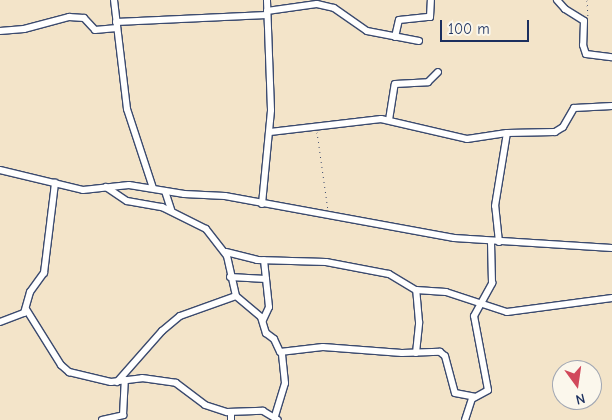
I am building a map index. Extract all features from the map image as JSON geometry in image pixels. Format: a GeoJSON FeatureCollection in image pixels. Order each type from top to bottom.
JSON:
{"type":"FeatureCollection","features":[{"type":"Feature","properties":{"kind":"street"},"geometry":{"type":"LineString","coordinates":[[114,0],[127,109],[153,188]]}},
{"type":"Feature","properties":{"kind":"street"},"geometry":{"type":"LineString","coordinates":[[262,204],[270,132],[268,0]]}},
{"type":"Feature","properties":{"kind":"street"},"geometry":{"type":"LineString","coordinates":[[395,37],[399,20],[430,17],[431,0]]}},
{"type":"Feature","properties":{"kind":"street"},"geometry":{"type":"LineString","coordinates":[[557,0],[565,9],[584,21],[583,45],[586,54],[612,57]]}},
{"type":"Feature","properties":{"kind":"street"},"geometry":{"type":"LineString","coordinates":[[0,31],[24,29],[69,17],[84,18],[97,30],[116,25],[267,13],[324,5],[367,31],[419,41]]}},
{"type":"Feature","properties":{"kind":"street"},"geometry":{"type":"LineString","coordinates":[[389,120],[395,84],[428,82],[438,72]]}},
{"type":"Feature","properties":{"kind":"street"},"geometry":{"type":"LineString","coordinates":[[270,132],[389,120],[467,139],[507,133],[555,132],[563,127],[574,108],[612,106]]}},
{"type":"Feature","properties":{"kind":"street"},"geometry":{"type":"LineString","coordinates":[[499,242],[495,206],[507,133]]}},
{"type":"Feature","properties":{"kind":"street"},"geometry":{"type":"LineString","coordinates":[[0,170],[83,190],[129,184],[165,191],[218,195],[430,235],[491,242],[612,248]]}},
{"type":"Feature","properties":{"kind":"street"},"geometry":{"type":"LineString","coordinates":[[55,183],[46,268],[30,292],[26,309],[64,370],[117,382],[142,378],[176,383],[199,402],[231,412],[263,411],[277,418],[285,383],[282,352],[266,334],[263,320],[236,296],[230,277],[226,252],[206,229],[170,210],[132,203],[106,187]]}},
{"type":"Feature","properties":{"kind":"street"},"geometry":{"type":"LineString","coordinates":[[165,191],[170,210]]}},
{"type":"Feature","properties":{"kind":"street"},"geometry":{"type":"LineString","coordinates":[[465,420],[475,397],[488,390],[474,316],[492,283],[491,242]]}},
{"type":"Feature","properties":{"kind":"street"},"geometry":{"type":"LineString","coordinates":[[226,252],[264,260],[326,262],[389,274],[416,290],[446,292],[480,305],[520,312],[612,298]]}},
{"type":"Feature","properties":{"kind":"street"},"geometry":{"type":"LineString","coordinates":[[263,320],[269,307],[264,260]]}},
{"type":"Feature","properties":{"kind":"street"},"geometry":{"type":"LineString","coordinates":[[230,277],[266,279]]}},
{"type":"Feature","properties":{"kind":"street"},"geometry":{"type":"LineString","coordinates":[[416,290],[419,322],[416,353]]}},
{"type":"Feature","properties":{"kind":"street"},"geometry":{"type":"LineString","coordinates":[[117,382],[162,331],[180,316],[236,296]]}},
{"type":"Feature","properties":{"kind":"street"},"geometry":{"type":"LineString","coordinates":[[0,322],[26,309]]}},
{"type":"Feature","properties":{"kind":"street"},"geometry":{"type":"LineString","coordinates":[[282,352],[323,347],[443,353],[455,393],[475,397]]}},
{"type":"Feature","properties":{"kind":"street"},"geometry":{"type":"LineString","coordinates":[[125,380],[126,420]]}},
{"type":"Feature","properties":{"kind":"street"},"geometry":{"type":"LineString","coordinates":[[102,420],[120,416],[125,412]]}},
{"type":"Feature","properties":{"kind":"street"},"geometry":{"type":"LineString","coordinates":[[231,412],[231,420]]}},
{"type":"Feature","properties":{"kind":"path"},"geometry":{"type":"LineString","coordinates":[[584,21],[589,16],[587,0]]}},
{"type":"Feature","properties":{"kind":"path"},"geometry":{"type":"LineString","coordinates":[[316,126],[329,216]]}}]}
